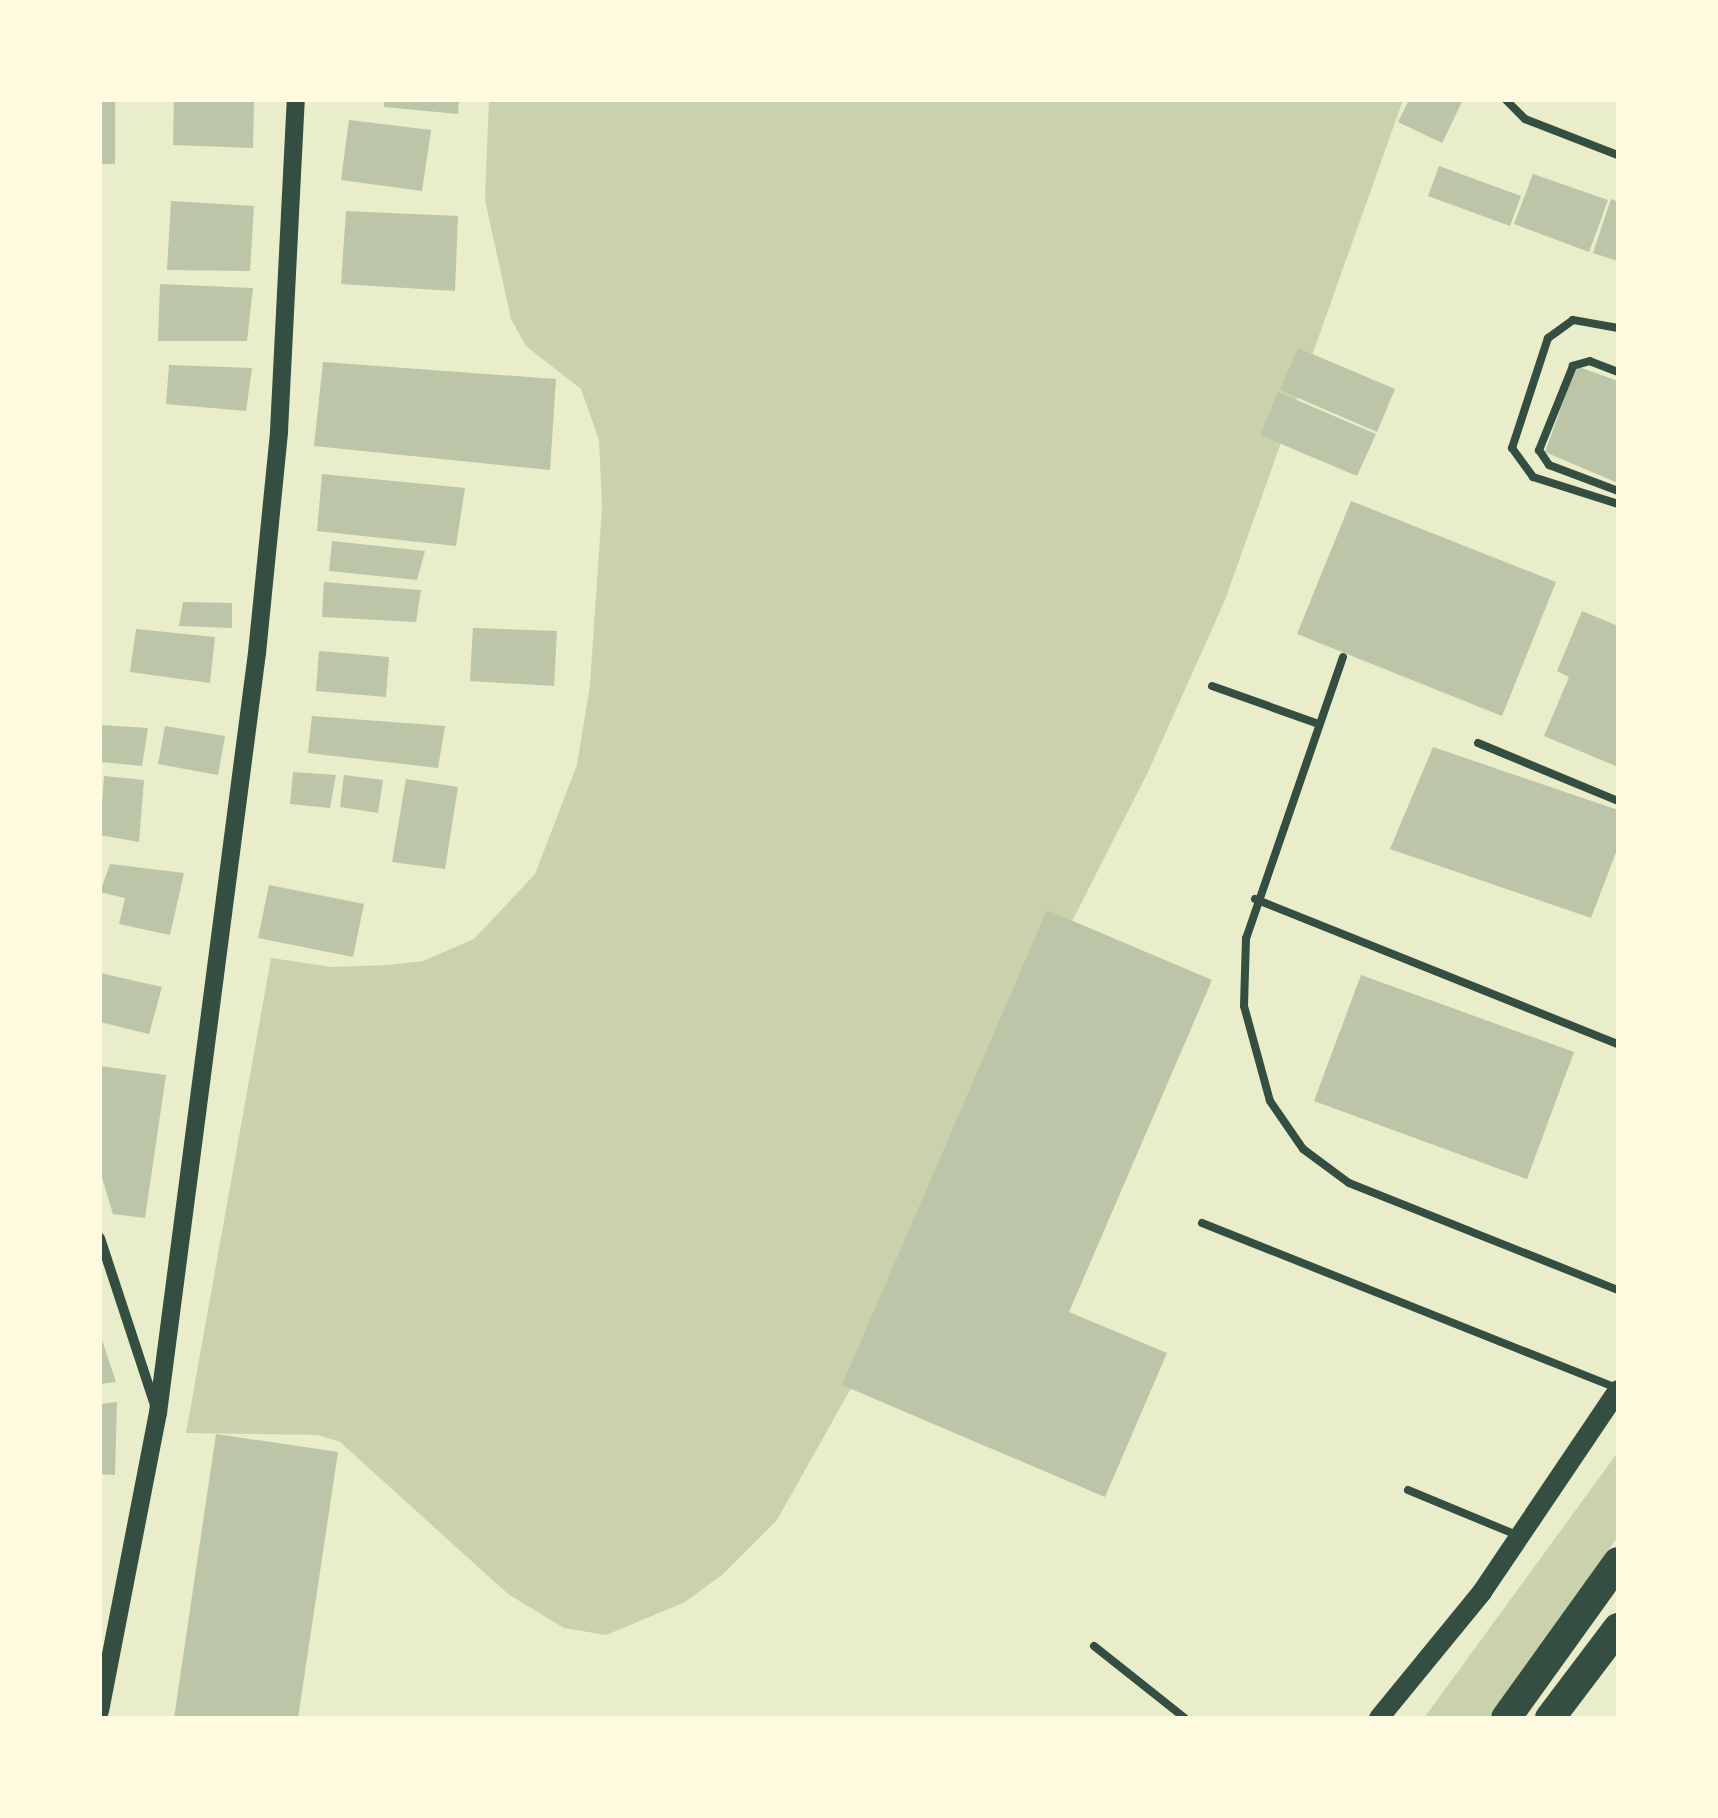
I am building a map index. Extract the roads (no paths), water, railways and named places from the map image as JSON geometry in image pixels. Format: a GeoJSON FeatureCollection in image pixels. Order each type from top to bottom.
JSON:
{"type":"FeatureCollection","features":[{"type":"Feature","properties":{"kind":"highway"},"geometry":{"type":"LineString","coordinates":[[1506,1718],[1618,1562]]}},
{"type":"Feature","properties":{"kind":"highway"},"geometry":{"type":"LineString","coordinates":[[1550,1718],[1618,1628]]}},
{"type":"Feature","properties":{"kind":"main road"},"geometry":{"type":"LineString","coordinates":[[1380,1718],[1520,1537],[1618,1390]]}},
{"type":"Feature","properties":{"kind":"street"},"geometry":{"type":"LineString","coordinates":[[100,1710],[158,1413],[257,652],[279,432],[296,100]]}},
{"type":"Feature","properties":{"kind":"street"},"geometry":{"type":"LineString","coordinates":[[100,1238],[158,1413]]}},
{"type":"Feature","properties":{"kind":"lane"},"geometry":{"type":"LineString","coordinates":[[1506,100],[1525,119],[1618,155]]}},
{"type":"Feature","properties":{"kind":"lane"},"geometry":{"type":"LineString","coordinates":[[1618,328],[1573,320],[1548,338],[1512,448],[1533,476],[1618,504]]}},
{"type":"Feature","properties":{"kind":"lane"},"geometry":{"type":"LineString","coordinates":[[1618,372],[1590,361],[1573,366],[1540,450],[1550,465],[1618,491]]}},
{"type":"Feature","properties":{"kind":"lane"},"geometry":{"type":"LineString","coordinates":[[1343,657],[1255,899],[1244,1006],[1266,1090],[1289,1134],[1363,1190],[1618,1290]]}},
{"type":"Feature","properties":{"kind":"lane"},"geometry":{"type":"LineString","coordinates":[[1212,686],[1318,724]]}},
{"type":"Feature","properties":{"kind":"lane"},"geometry":{"type":"LineString","coordinates":[[1478,743],[1618,800]]}},
{"type":"Feature","properties":{"kind":"lane"},"geometry":{"type":"LineString","coordinates":[[1255,899],[1618,1044]]}},
{"type":"Feature","properties":{"kind":"lane"},"geometry":{"type":"LineString","coordinates":[[1202,1223],[1618,1390]]}},
{"type":"Feature","properties":{"kind":"lane"},"geometry":{"type":"LineString","coordinates":[[1408,1490],[1520,1537]]}},
{"type":"Feature","properties":{"kind":"lane"},"geometry":{"type":"LineString","coordinates":[[1094,1646],[1184,1718]]}}]}
